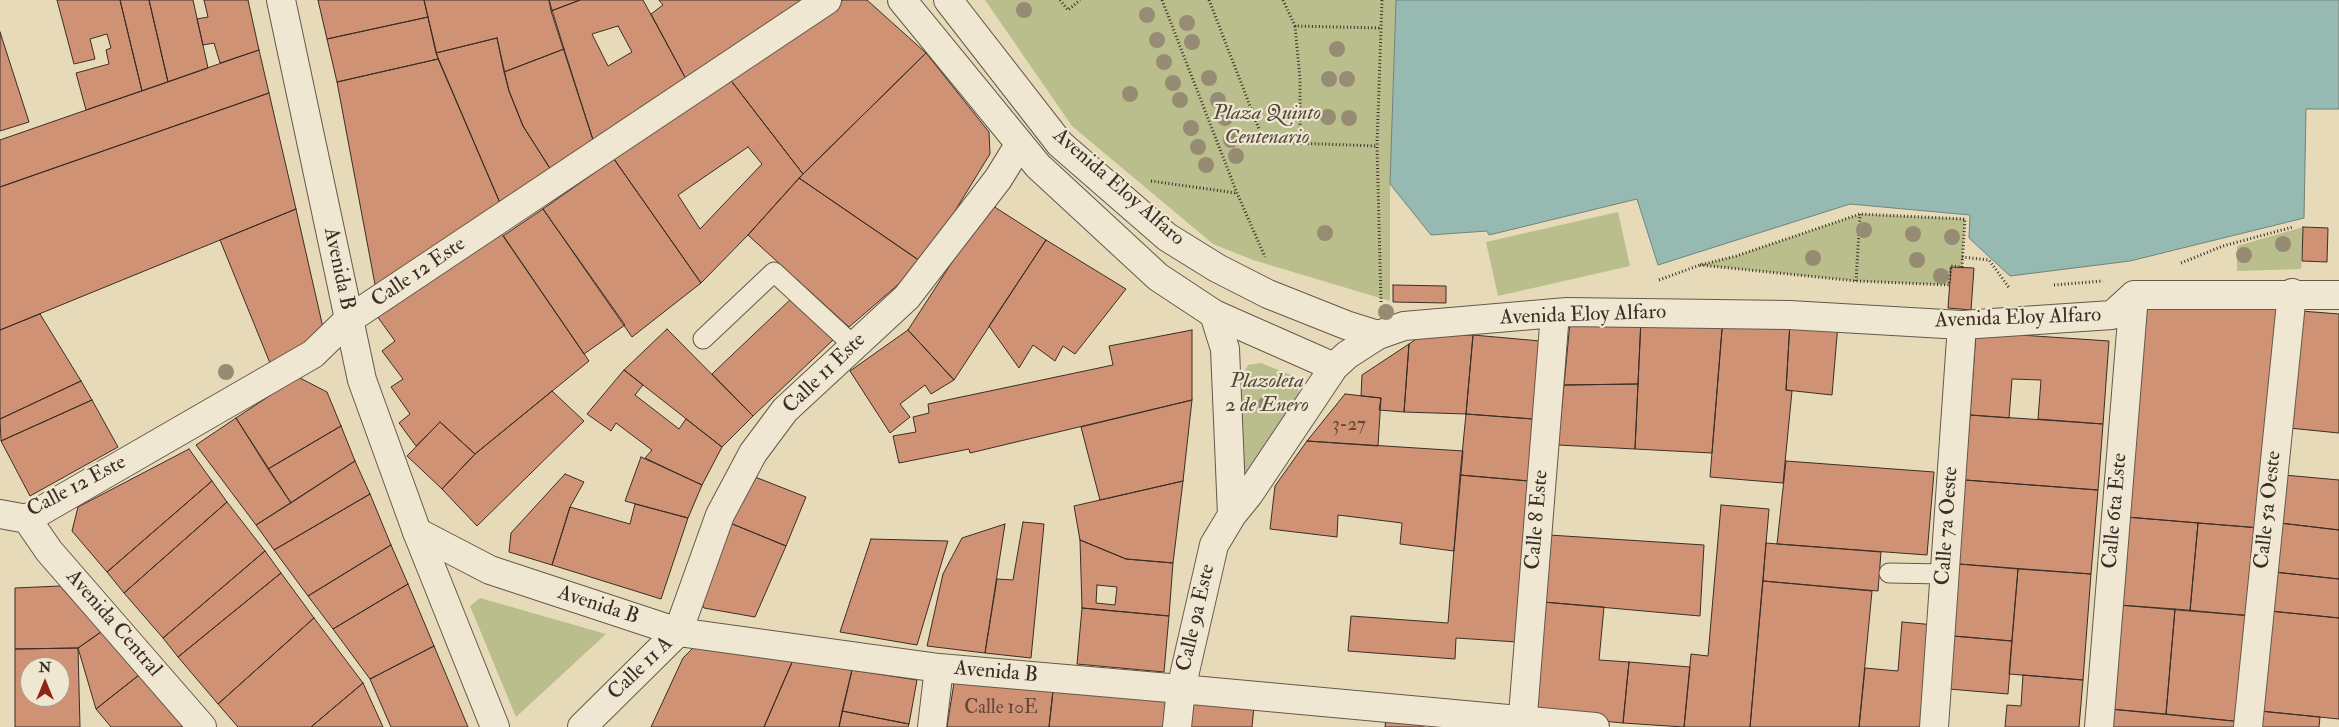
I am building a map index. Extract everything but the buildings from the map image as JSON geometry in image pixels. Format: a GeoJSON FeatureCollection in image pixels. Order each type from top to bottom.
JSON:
{"type":"FeatureCollection","features":[{"type":"Feature","properties":{"kind":"street","name":"Avenida B"},"geometry":{"type":"LineString","coordinates":[[281,0],[362,380],[417,532],[494,727]]}},
{"type":"Feature","properties":{"kind":"street","name":"Calle 12 Este"},"geometry":{"type":"LineString","coordinates":[[0,514],[27,519],[313,354],[348,320],[827,0]]}},
{"type":"Feature","properties":{"kind":"street","name":"Avenida Eloy Alfaro"},"geometry":{"type":"LineString","coordinates":[[902,0],[1038,166],[1158,277],[1214,314],[1334,367]]}},
{"type":"Feature","properties":{"kind":"street","name":"Avenida Eloy Alfaro"},"geometry":{"type":"LineString","coordinates":[[948,0],[1060,144],[1167,237],[1217,268],[1268,294],[1346,325],[1378,335],[1404,326],[1555,313],[1790,315],[1962,325],[2112,315],[2134,295]]}},
{"type":"Feature","properties":{"kind":"street","name":"Calle 11 Este"},"geometry":{"type":"LineString","coordinates":[[678,632],[720,515],[753,453],[785,410],[907,297],[998,179],[1019,145]]}},
{"type":"Feature","properties":{"kind":"street"},"geometry":{"type":"LineString","coordinates":[[1239,326],[1259,322],[1268,315],[1270,305],[1268,294]]}},
{"type":"Feature","properties":{"kind":"street","name":"Calle 5a Oeste"},"geometry":{"type":"LineString","coordinates":[[2248,727],[2292,294]]}},
{"type":"Feature","properties":{"kind":"street"},"geometry":{"type":"LineString","coordinates":[[2134,295],[2339,295]]}},
{"type":"Feature","properties":{"kind":"street","name":"Calle 6ta Este"},"geometry":{"type":"LineString","coordinates":[[2099,727],[2134,295]]}},
{"type":"Feature","properties":{"kind":"street","name":"Calle 8 Este"},"geometry":{"type":"LineString","coordinates":[[1522,723],[1555,313]]}},
{"type":"Feature","properties":{"kind":"street"},"geometry":{"type":"LineString","coordinates":[[1214,314],[1225,349],[1232,515]]}},
{"type":"Feature","properties":{"kind":"street","name":"Calle 7a Oeste"},"geometry":{"type":"LineString","coordinates":[[1934,727],[1962,325]]}},
{"type":"Feature","properties":{"kind":"street","name":"Calle 9a Este"},"geometry":{"type":"LineString","coordinates":[[1177,727],[1181,688],[1214,545],[1232,515],[1249,494],[1334,367],[1347,355],[1378,335]]}},
{"type":"Feature","properties":{"kind":"street","name":"Avenida Central"},"geometry":{"type":"LineString","coordinates":[[27,519],[49,551],[202,727]]}},
{"type":"Feature","properties":{"kind":"street","name":"Avenida B"},"geometry":{"type":"LineString","coordinates":[[417,532],[490,570],[678,632],[939,668],[1181,688],[1522,723],[1595,727]]}},
{"type":"Feature","properties":{"kind":"street","name":"Calle 11 A"},"geometry":{"type":"LineString","coordinates":[[582,727],[678,632]]}},
{"type":"Feature","properties":{"kind":"street"},"geometry":{"type":"LineString","coordinates":[[932,727],[939,668]]}},
{"type":"Feature","properties":{"kind":"lane"},"geometry":{"type":"LineString","coordinates":[[703,339],[774,272],[854,346]]}},
{"type":"Feature","properties":{"kind":"lane"},"geometry":{"type":"LineString","coordinates":[[1889,573],[1945,574]]}},
{"type":"Feature","properties":{"kind":"path"},"geometry":{"type":"LineString","coordinates":[[1060,0],[1068,10],[1080,0]]}},
{"type":"Feature","properties":{"kind":"path"},"geometry":{"type":"LineString","coordinates":[[1162,0],[1237,193],[1268,263]]}},
{"type":"Feature","properties":{"kind":"path"},"geometry":{"type":"LineString","coordinates":[[1209,0],[1264,142],[1377,146]]}},
{"type":"Feature","properties":{"kind":"path"},"geometry":{"type":"LineString","coordinates":[[1282,0],[1295,26],[1300,80],[1300,144]]}},
{"type":"Feature","properties":{"kind":"path"},"geometry":{"type":"LineString","coordinates":[[1373,303],[1381,305],[1377,146],[1382,0]]}},
{"type":"Feature","properties":{"kind":"path"},"geometry":{"type":"LineString","coordinates":[[1295,26],[1381,28]]}},
{"type":"Feature","properties":{"kind":"path"},"geometry":{"type":"LineString","coordinates":[[1145,180],[1237,193]]}},
{"type":"Feature","properties":{"kind":"path"},"geometry":{"type":"LineString","coordinates":[[1654,282],[1700,265],[1740,254],[1860,214],[1965,219],[1962,267],[1951,266],[1949,285],[1856,281],[1700,265]]}},
{"type":"Feature","properties":{"kind":"path"},"geometry":{"type":"LineString","coordinates":[[1856,281],[1860,214]]}},
{"type":"Feature","properties":{"kind":"green space","name":"Plaza Quinto Centenario"},"geometry":{"type":"Polygon","coordinates":[[[985,0],[1396,0],[1390,184],[1390,301],[1253,260],[1213,244],[1072,126],[985,0]]]}},
{"type":"Feature","properties":{"kind":"green space"},"geometry":{"type":"Polygon","coordinates":[[[1618,212],[1630,266],[1498,296],[1486,242],[1618,212]]]}},
{"type":"Feature","properties":{"kind":"green space"},"geometry":{"type":"Polygon","coordinates":[[[1860,214],[1965,219],[1962,267],[1951,266],[1949,285],[1856,281],[1700,265],[1736,256],[1860,214]]]}},
{"type":"Feature","properties":{"kind":"green space"},"geometry":{"type":"Polygon","coordinates":[[[2303,227],[2301,269],[2237,271],[2237,246],[2303,227]]]}},
{"type":"Feature","properties":{"kind":"green space","name":"Plazoleta 2 de Enero"},"geometry":{"type":"Polygon","coordinates":[[[1261,363],[1291,375],[1298,383],[1299,394],[1256,467],[1246,472],[1241,465],[1240,379],[1248,365],[1261,363]]]}},
{"type":"Feature","properties":{"kind":"green space"},"geometry":{"type":"Polygon","coordinates":[[[480,598],[606,634],[516,717],[470,606],[480,598]]]}},
{"type":"Feature","properties":{"kind":"water"},"geometry":{"type":"Polygon","coordinates":[[[1396,0],[2339,0],[2339,109],[2306,109],[2304,218],[2130,261],[2010,276],[1969,238],[1970,215],[1850,204],[1658,265],[1637,199],[1489,235],[1487,231],[1431,235],[1390,184],[1396,0]]]}}]}
